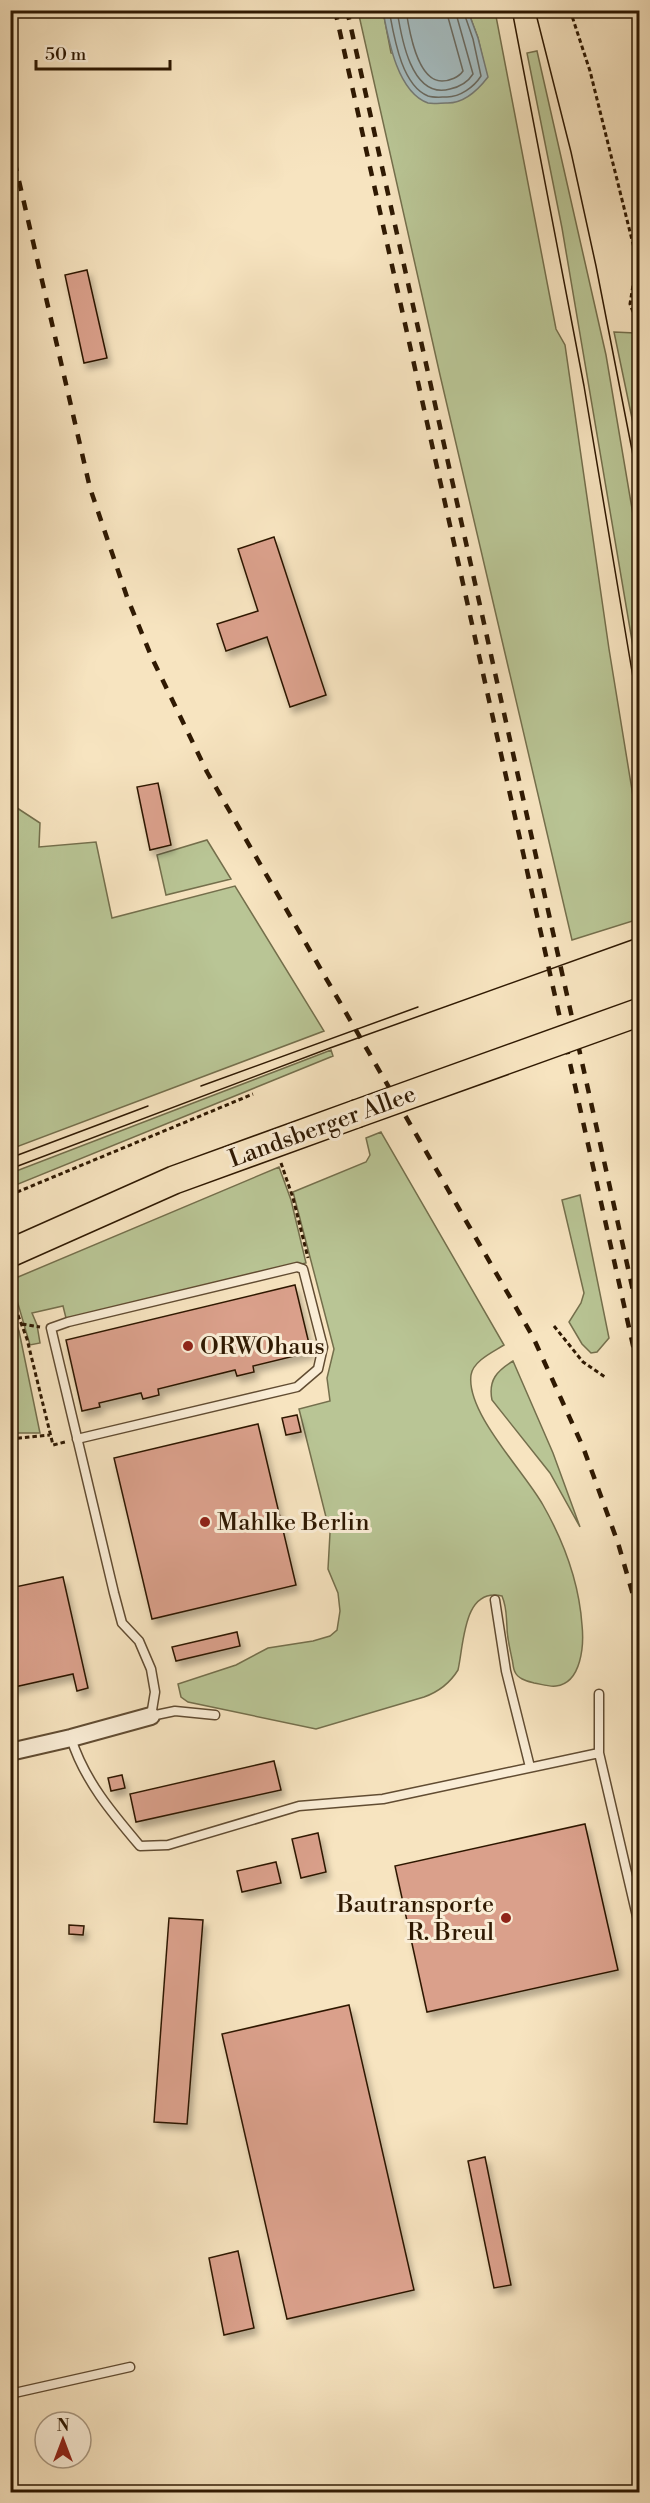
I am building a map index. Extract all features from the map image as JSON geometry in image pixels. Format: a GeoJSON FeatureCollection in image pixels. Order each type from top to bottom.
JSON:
{"type":"FeatureCollection","features":[{"type":"Feature","properties":{"kind":"main road","name":"Landsberger Allee"},"geometry":{"type":"LineString","coordinates":[[10,1253],[174,1180],[639,1012]]}},
{"type":"Feature","properties":{"kind":"street"},"geometry":{"type":"LineString","coordinates":[[10,1752],[151,1716]]}},
{"type":"Feature","properties":{"kind":"lane"},"geometry":{"type":"LineString","coordinates":[[77,1439],[297,1387],[318,1369],[323,1347],[303,1269],[297,1267],[51,1328],[77,1439],[122,1623],[139,1641],[151,1669],[155,1692],[151,1716],[175,1711],[215,1715]]}},
{"type":"Feature","properties":{"kind":"lane"},"geometry":{"type":"LineString","coordinates":[[495,1600],[506,1671],[530,1767]]}},
{"type":"Feature","properties":{"kind":"lane"},"geometry":{"type":"LineString","coordinates":[[599,1694],[599,1753],[639,1929]]}},
{"type":"Feature","properties":{"kind":"lane"},"geometry":{"type":"LineString","coordinates":[[71,1738],[75,1753],[101,1800],[140,1845],[168,1845],[299,1806],[383,1799],[599,1753]]}},
{"type":"Feature","properties":{"kind":"lane"},"geometry":{"type":"LineString","coordinates":[[10,2394],[130,2367]]}},
{"type":"Feature","properties":{"kind":"path"},"geometry":{"type":"LineString","coordinates":[[570,10],[590,71],[637,260],[630,304],[639,330]]}},
{"type":"Feature","properties":{"kind":"path"},"geometry":{"type":"LineString","coordinates":[[10,1195],[253,1094]]}},
{"type":"Feature","properties":{"kind":"path"},"geometry":{"type":"LineString","coordinates":[[282,1165],[293,1198],[309,1263],[303,1269]]}},
{"type":"Feature","properties":{"kind":"path"},"geometry":{"type":"LineString","coordinates":[[10,1294],[22,1324],[53,1445],[77,1439]]}},
{"type":"Feature","properties":{"kind":"path"},"geometry":{"type":"LineString","coordinates":[[22,1324],[51,1328]]}},
{"type":"Feature","properties":{"kind":"path"},"geometry":{"type":"LineString","coordinates":[[554,1326],[584,1362],[605,1377]]}},
{"type":"Feature","properties":{"kind":"path"},"geometry":{"type":"LineString","coordinates":[[10,1439],[50,1435]]}},
{"type":"Feature","properties":{"kind":"green space"},"geometry":{"type":"Polygon","coordinates":[[[358,11],[383,11],[391,53],[487,77],[478,38],[468,11],[495,11],[556,329],[565,345],[609,649],[639,833],[639,919],[572,940],[440,375],[358,11]]]}},
{"type":"Feature","properties":{"kind":"green space"},"geometry":{"type":"Polygon","coordinates":[[[537,51],[606,355],[639,550],[639,682],[562,228],[527,53],[537,51]]]}},
{"type":"Feature","properties":{"kind":"green space"},"geometry":{"type":"Polygon","coordinates":[[[614,332],[635,333],[639,347],[639,452],[614,332]]]}},
{"type":"Feature","properties":{"kind":"green space"},"geometry":{"type":"Polygon","coordinates":[[[11,804],[40,823],[39,847],[96,842],[112,918],[235,886],[324,1031],[11,1149],[11,804]]]}},
{"type":"Feature","properties":{"kind":"green space"},"geometry":{"type":"Polygon","coordinates":[[[207,840],[231,879],[166,895],[157,855],[207,840]]]}},
{"type":"Feature","properties":{"kind":"green space"},"geometry":{"type":"Polygon","coordinates":[[[331,1050],[333,1056],[11,1187],[11,1173],[331,1050]]]}},
{"type":"Feature","properties":{"kind":"green space"},"geometry":{"type":"Polygon","coordinates":[[[381,1132],[504,1345],[475,1365],[471,1375],[472,1390],[477,1407],[543,1505],[564,1548],[578,1593],[583,1633],[580,1661],[571,1678],[556,1686],[534,1683],[520,1678],[514,1669],[508,1639],[506,1608],[502,1596],[489,1596],[480,1600],[468,1620],[458,1670],[443,1686],[424,1697],[316,1729],[188,1702],[181,1697],[178,1684],[236,1665],[268,1648],[313,1641],[330,1636],[337,1630],[340,1611],[338,1593],[328,1569],[330,1533],[299,1409],[330,1401],[327,1378],[334,1349],[293,1192],[366,1162],[370,1155],[366,1138],[381,1132]]]}},
{"type":"Feature","properties":{"kind":"green space"},"geometry":{"type":"Polygon","coordinates":[[[279,1167],[291,1200],[306,1263],[66,1318],[63,1306],[32,1313],[40,1343],[30,1345],[11,1280],[279,1167]]]}},
{"type":"Feature","properties":{"kind":"green space"},"geometry":{"type":"Polygon","coordinates":[[[580,1195],[609,1338],[597,1352],[591,1353],[582,1344],[569,1322],[581,1303],[584,1293],[562,1200],[580,1195]]]}},
{"type":"Feature","properties":{"kind":"green space"},"geometry":{"type":"Polygon","coordinates":[[[10,1310],[19,1331],[40,1433],[11,1433],[10,1310]]]}},
{"type":"Feature","properties":{"kind":"green space"},"geometry":{"type":"Polygon","coordinates":[[[513,1361],[553,1453],[580,1527],[550,1473],[492,1400],[491,1387],[495,1377],[502,1368],[513,1361]]]}},
{"type":"Feature","properties":{"kind":"water"},"geometry":{"type":"Polygon","coordinates":[[[383,11],[468,11],[488,77],[465,99],[453,103],[428,103],[417,97],[401,76],[391,49],[383,11]]]}},
{"type":"Feature","properties":{"kind":"building"},"geometry":{"type":"Polygon","coordinates":[[[87,270],[107,358],[84,363],[65,275],[87,270]]]}},
{"type":"Feature","properties":{"kind":"building"},"geometry":{"type":"Polygon","coordinates":[[[274,537],[326,695],[290,707],[267,637],[226,651],[217,624],[258,611],[238,549],[274,537]]]}},
{"type":"Feature","properties":{"kind":"building"},"geometry":{"type":"Polygon","coordinates":[[[158,783],[171,845],[150,850],[137,787],[158,783]]]}},
{"type":"Feature","properties":{"kind":"building","name":"ORWOhaus"},"geometry":{"type":"Polygon","coordinates":[[[295,1285],[311,1352],[253,1366],[254,1372],[237,1376],[235,1370],[158,1389],[159,1395],[143,1399],[141,1393],[99,1403],[100,1407],[82,1411],[66,1340],[295,1285]]]}},
{"type":"Feature","properties":{"kind":"building"},"geometry":{"type":"Polygon","coordinates":[[[297,1415],[301,1432],[286,1435],[282,1418],[297,1415]]]}},
{"type":"Feature","properties":{"kind":"building","name":"Mahlke Berlin"},"geometry":{"type":"Polygon","coordinates":[[[258,1424],[296,1585],[152,1619],[114,1458],[258,1424]]]}},
{"type":"Feature","properties":{"kind":"building"},"geometry":{"type":"Polygon","coordinates":[[[63,1577],[88,1688],[77,1691],[73,1674],[10,1688],[10,1588],[63,1577]]]}},
{"type":"Feature","properties":{"kind":"building"},"geometry":{"type":"Polygon","coordinates":[[[237,1632],[240,1646],[176,1661],[172,1647],[237,1632]]]}},
{"type":"Feature","properties":{"kind":"building"},"geometry":{"type":"Polygon","coordinates":[[[274,1761],[281,1790],[136,1822],[130,1794],[274,1761]]]}},
{"type":"Feature","properties":{"kind":"building"},"geometry":{"type":"Polygon","coordinates":[[[122,1775],[125,1788],[111,1791],[108,1778],[122,1775]]]}},
{"type":"Feature","properties":{"kind":"building","name":"Bautransporte R. Breul"},"geometry":{"type":"Polygon","coordinates":[[[585,1824],[618,1970],[427,2012],[395,1866],[585,1824]]]}},
{"type":"Feature","properties":{"kind":"building"},"geometry":{"type":"Polygon","coordinates":[[[318,1833],[326,1872],[301,1878],[292,1839],[318,1833]]]}},
{"type":"Feature","properties":{"kind":"building"},"geometry":{"type":"Polygon","coordinates":[[[276,1862],[281,1883],[242,1892],[237,1871],[276,1862]]]}},
{"type":"Feature","properties":{"kind":"building"},"geometry":{"type":"Polygon","coordinates":[[[169,1918],[203,1920],[187,2124],[154,2122],[169,1918]]]}},
{"type":"Feature","properties":{"kind":"building"},"geometry":{"type":"Polygon","coordinates":[[[69,1925],[84,1926],[83,1935],[69,1934],[69,1925]]]}},
{"type":"Feature","properties":{"kind":"building"},"geometry":{"type":"Polygon","coordinates":[[[349,2005],[414,2290],[287,2319],[222,2034],[349,2005]]]}},
{"type":"Feature","properties":{"kind":"building"},"geometry":{"type":"Polygon","coordinates":[[[485,2157],[511,2285],[494,2288],[468,2161],[485,2157]]]}},
{"type":"Feature","properties":{"kind":"building"},"geometry":{"type":"Polygon","coordinates":[[[238,2251],[254,2328],[224,2335],[209,2258],[238,2251]]]}},
{"type":"Feature","properties":{"kind":"tram line"},"geometry":{"type":"LineString","coordinates":[[512,10],[584,386],[640,719]]}},
{"type":"Feature","properties":{"kind":"tram line"},"geometry":{"type":"LineString","coordinates":[[535,10],[571,152],[596,266],[640,491]]}},
{"type":"Feature","properties":{"kind":"tram line"},"geometry":{"type":"LineString","coordinates":[[10,1169],[330,1048],[640,937]]}},
{"type":"Feature","properties":{"kind":"tram line"},"geometry":{"type":"LineString","coordinates":[[201,1086],[418,1007]]}},
{"type":"Feature","properties":{"kind":"tram line"},"geometry":{"type":"LineString","coordinates":[[10,1158],[148,1106]]}},
{"type":"Feature","properties":{"kind":"railway"},"geometry":{"type":"LineString","coordinates":[[335,10],[640,1377]]}},
{"type":"Feature","properties":{"kind":"railway"},"geometry":{"type":"LineString","coordinates":[[347,10],[640,1322]]}},
{"type":"Feature","properties":{"kind":"railway"},"geometry":{"type":"LineString","coordinates":[[10,142],[90,488],[127,597],[152,658],[207,772],[533,1337],[583,1447],[618,1543],[640,1619]]}},
{"type":"Feature","properties":{"kind":"railway"},"geometry":{"type":"LineString","coordinates":[[634,1652],[640,1685]]}},
{"type":"Feature","properties":{"kind":"place","name":"ORWOhaus"},"geometry":{"type":"Point","coordinates":[188,1346]}},
{"type":"Feature","properties":{"kind":"place","name":"Mahlke Berlin"},"geometry":{"type":"Point","coordinates":[205,1522]}},
{"type":"Feature","properties":{"kind":"place","name":"Bautransporte R. Breul"},"geometry":{"type":"Point","coordinates":[506,1918]}}]}
